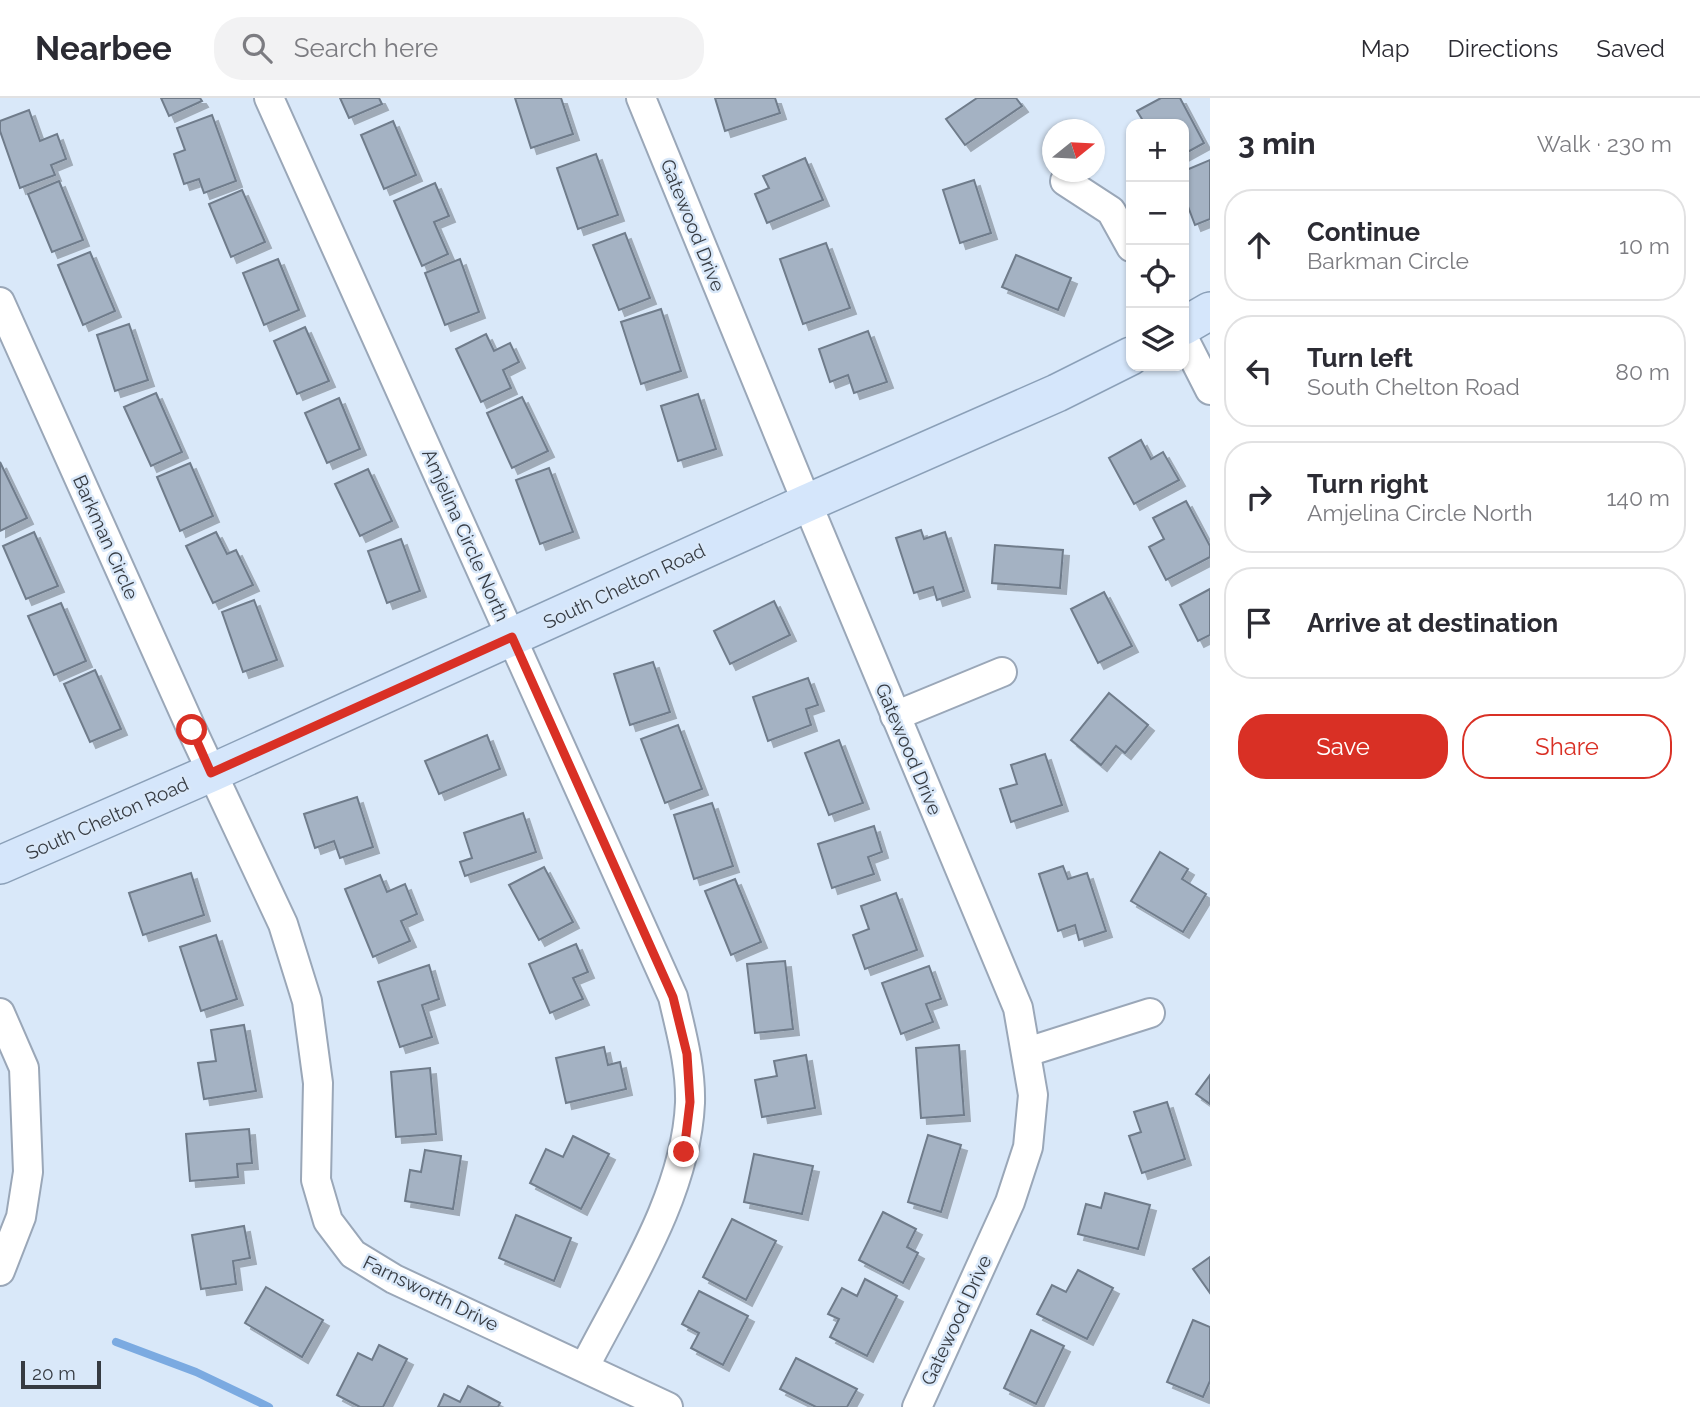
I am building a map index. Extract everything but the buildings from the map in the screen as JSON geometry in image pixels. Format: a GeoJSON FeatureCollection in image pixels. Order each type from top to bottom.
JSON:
{"type":"FeatureCollection","features":[{"type":"Feature","properties":{"kind":"main road"},"geometry":{"type":"LineString","coordinates":[[1189,323],[1210,311]]}},
{"type":"Feature","properties":{"kind":"main road","name":"South Chelton Road"},"geometry":{"type":"LineString","coordinates":[[0,865],[211,773],[807,503],[1057,394],[1126,359]]}},
{"type":"Feature","properties":{"kind":"street","name":"Amjelina Circle North"},"geometry":{"type":"LineString","coordinates":[[269,98],[673,997],[687,1054],[690,1102],[684,1152],[657,1225],[585,1366]]}},
{"type":"Feature","properties":{"kind":"street","name":"Gatewood Drive"},"geometry":{"type":"LineString","coordinates":[[641,98],[1018,1008],[1033,1095],[1028,1147],[1010,1202],[917,1407]]}},
{"type":"Feature","properties":{"kind":"street"},"geometry":{"type":"LineString","coordinates":[[1067,182],[1111,211],[1130,245]]}},
{"type":"Feature","properties":{"kind":"street","name":"Barkman Circle"},"geometry":{"type":"LineString","coordinates":[[0,302],[211,773]]}},
{"type":"Feature","properties":{"kind":"street"},"geometry":{"type":"LineString","coordinates":[[1189,349],[1210,390]]}},
{"type":"Feature","properties":{"kind":"street"},"geometry":{"type":"LineString","coordinates":[[895,716],[1002,672]]}},
{"type":"Feature","properties":{"kind":"street","name":"Farnsworth Drive"},"geometry":{"type":"LineString","coordinates":[[211,773],[283,924],[307,1001],[318,1083],[316,1180],[328,1221],[353,1254],[394,1279],[668,1407]]}},
{"type":"Feature","properties":{"kind":"street"},"geometry":{"type":"LineString","coordinates":[[0,1013],[24,1068],[13,1132],[28,1172],[21,1217],[0,1271]]}},
{"type":"Feature","properties":{"kind":"street"},"geometry":{"type":"LineString","coordinates":[[1027,1052],[1150,1013]]}},
{"type":"Feature","properties":{"kind":"waterway"},"geometry":{"type":"LineString","coordinates":[[116,1342],[196,1372],[269,1407]]}},
{"type":"Feature","properties":{"kind":"route"},"geometry":{"type":"LineString","coordinates":[[192,730],[211,773],[512,637],[673,997],[687,1054],[690,1102],[684,1152]]}}]}
